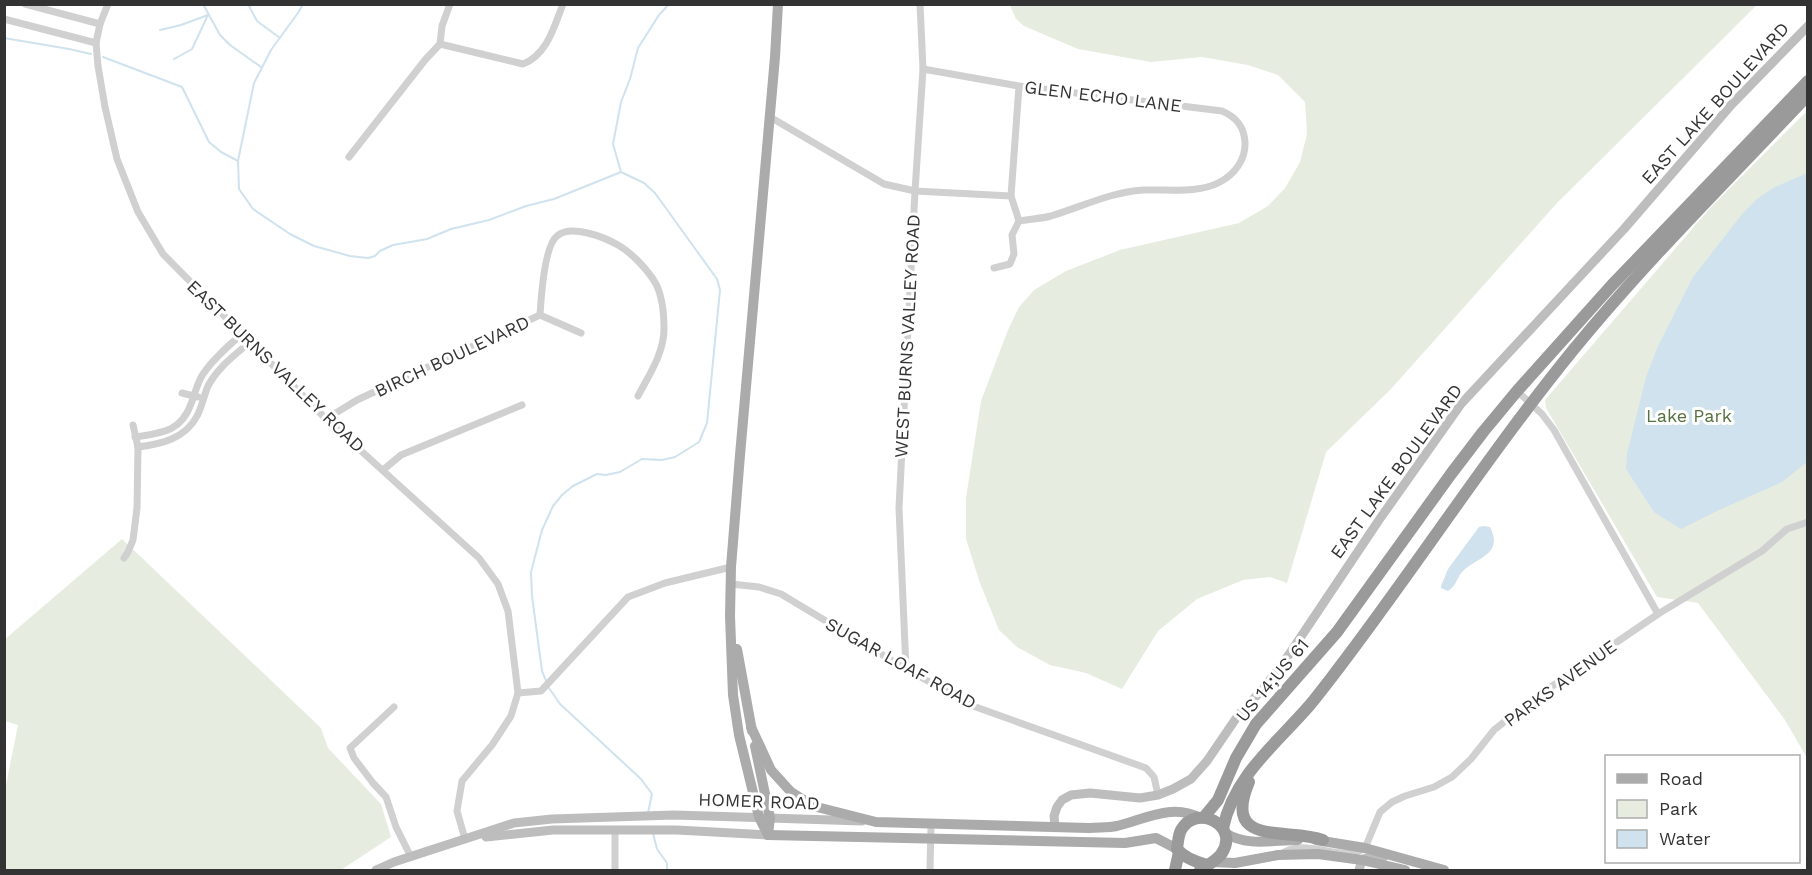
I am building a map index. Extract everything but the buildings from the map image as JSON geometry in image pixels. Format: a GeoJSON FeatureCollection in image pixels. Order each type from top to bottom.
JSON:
{"type":"FeatureCollection","features":[{"type":"Feature","properties":{"kind":"highway","name":"US 14;US 61"},"geometry":{"type":"LineString","coordinates":[[1175,870],[1181,829],[1191,820],[1202,818],[1218,800],[1236,758],[1256,724],[1337,632],[1451,474],[1517,391],[1612,285],[1808,81]]}},
{"type":"Feature","properties":{"kind":"highway"},"geometry":{"type":"LineString","coordinates":[[1178,851],[1207,866],[1224,850],[1226,842],[1224,831],[1232,801],[1242,783],[1268,749],[1310,705],[1338,669],[1531,403],[1652,258],[1808,95]]}},
{"type":"Feature","properties":{"kind":"highway"},"geometry":{"type":"LineString","coordinates":[[1268,749],[1250,779],[1243,798],[1243,810],[1247,822],[1253,828],[1265,833],[1303,835],[1323,840]]}},
{"type":"Feature","properties":{"kind":"highway"},"geometry":{"type":"LineString","coordinates":[[1202,818],[1214,820],[1224,831]]}},
{"type":"Feature","properties":{"kind":"main road"},"geometry":{"type":"LineString","coordinates":[[768,835],[739,735],[733,695],[730,616],[731,567],[778,4]]}},
{"type":"Feature","properties":{"kind":"main road"},"geometry":{"type":"LineString","coordinates":[[730,616],[751,727],[764,818]]}},
{"type":"Feature","properties":{"kind":"main road"},"geometry":{"type":"LineString","coordinates":[[751,727],[771,770],[791,792],[813,806],[876,822]]}},
{"type":"Feature","properties":{"kind":"main road","name":"HOMER ROAD"},"geometry":{"type":"LineString","coordinates":[[876,822],[1089,828],[1114,827],[1164,812],[1191,813],[1202,818]]}},
{"type":"Feature","properties":{"kind":"main road"},"geometry":{"type":"LineString","coordinates":[[1224,831],[1237,839],[1250,842],[1323,840],[1365,848],[1444,870]]}},
{"type":"Feature","properties":{"kind":"main road","name":"HOMER ROAD"},"geometry":{"type":"LineString","coordinates":[[768,835],[1125,843],[1156,838],[1178,851]]}},
{"type":"Feature","properties":{"kind":"main road"},"geometry":{"type":"LineString","coordinates":[[1207,866],[1278,855],[1318,854],[1361,865],[1405,870]]}},
{"type":"Feature","properties":{"kind":"street"},"geometry":{"type":"LineString","coordinates":[[25,4],[100,24]]}},
{"type":"Feature","properties":{"kind":"street","name":"EAST BURNS VALLEY ROAD"},"geometry":{"type":"LineString","coordinates":[[108,4],[96,43],[98,66],[117,159],[138,212],[163,254],[326,419],[480,558],[498,584],[508,611],[518,693]]}},
{"type":"Feature","properties":{"kind":"street"},"geometry":{"type":"LineString","coordinates":[[350,157],[425,60],[440,45],[442,26],[450,4]]}},
{"type":"Feature","properties":{"kind":"street"},"geometry":{"type":"LineString","coordinates":[[440,45],[523,64],[530,62],[546,45],[563,4]]}},
{"type":"Feature","properties":{"kind":"street","name":"WEST BURNS VALLEY ROAD"},"geometry":{"type":"LineString","coordinates":[[906,669],[899,508],[923,69],[920,4]]}},
{"type":"Feature","properties":{"kind":"street"},"geometry":{"type":"LineString","coordinates":[[4,19],[96,43]]}},
{"type":"Feature","properties":{"kind":"street","name":"EAST LAKE BOULEVARD"},"geometry":{"type":"LineString","coordinates":[[1055,826],[1054,816],[1057,807],[1062,800],[1071,795],[1090,793],[1140,798],[1158,795],[1191,779],[1207,761],[1234,720],[1278,671],[1373,529],[1461,404],[1624,229],[1732,104],[1808,26]]}},
{"type":"Feature","properties":{"kind":"street","name":"GLEN ECHO LANE"},"geometry":{"type":"LineString","coordinates":[[923,69],[1019,86],[1222,111],[1236,119],[1243,131],[1245,141],[1241,163],[1231,176],[1217,184],[1197,189],[1140,190],[1100,199],[1048,216],[1019,221]]}},
{"type":"Feature","properties":{"kind":"street"},"geometry":{"type":"LineString","coordinates":[[994,268],[1010,264],[1014,254],[1012,235],[1019,221],[1011,196],[1019,86]]}},
{"type":"Feature","properties":{"kind":"street"},"geometry":{"type":"LineString","coordinates":[[770,117],[884,184],[915,191],[1011,196]]}},
{"type":"Feature","properties":{"kind":"street"},"geometry":{"type":"LineString","coordinates":[[540,315],[550,248],[557,236],[570,231],[588,233],[619,245],[640,263],[656,285],[662,306],[664,331],[659,356],[638,396]]}},
{"type":"Feature","properties":{"kind":"street","name":"BIRCH BOULEVARD"},"geometry":{"type":"LineString","coordinates":[[326,419],[357,400],[540,315],[581,333]]}},
{"type":"Feature","properties":{"kind":"street"},"geometry":{"type":"LineString","coordinates":[[135,437],[165,432],[185,416],[204,374],[224,350],[242,334]]}},
{"type":"Feature","properties":{"kind":"street"},"geometry":{"type":"LineString","coordinates":[[138,447],[170,441],[187,430],[198,414],[209,385],[222,367],[250,342]]}},
{"type":"Feature","properties":{"kind":"street"},"geometry":{"type":"LineString","coordinates":[[1517,391],[1542,414],[1554,430],[1658,614]]}},
{"type":"Feature","properties":{"kind":"street"},"geometry":{"type":"LineString","coordinates":[[182,393],[203,399]]}},
{"type":"Feature","properties":{"kind":"street"},"geometry":{"type":"LineString","coordinates":[[383,470],[401,455],[522,405]]}},
{"type":"Feature","properties":{"kind":"street"},"geometry":{"type":"LineString","coordinates":[[124,558],[133,540],[137,508],[138,447],[133,424]]}},
{"type":"Feature","properties":{"kind":"street","name":"PARKS AVENUE"},"geometry":{"type":"LineString","coordinates":[[1365,848],[1380,812],[1386,807],[1405,796],[1434,787],[1452,777],[1471,759],[1494,730],[1516,712],[1658,614],[1762,551],[1787,529],[1808,522]]}},
{"type":"Feature","properties":{"kind":"street"},"geometry":{"type":"LineString","coordinates":[[465,839],[457,812],[462,781],[492,745],[512,716],[518,693],[541,691],[628,597],[664,583],[731,567]]}},
{"type":"Feature","properties":{"kind":"street","name":"SUGAR LOAF ROAD"},"geometry":{"type":"LineString","coordinates":[[731,584],[759,587],[781,594],[973,706],[1146,768],[1154,777],[1158,795]]}},
{"type":"Feature","properties":{"kind":"street"},"geometry":{"type":"LineString","coordinates":[[394,707],[350,748],[366,775],[386,796],[396,827],[411,857]]}},
{"type":"Feature","properties":{"kind":"street","name":"HOMER ROAD"},"geometry":{"type":"LineString","coordinates":[[376,870],[514,823],[552,819],[674,815],[876,822]]}},
{"type":"Feature","properties":{"kind":"street"},"geometry":{"type":"LineString","coordinates":[[930,870],[931,824]]}},
{"type":"Feature","properties":{"kind":"street","name":"HOMER ROAD"},"geometry":{"type":"LineString","coordinates":[[465,839],[553,830],[677,830],[768,835]]}},
{"type":"Feature","properties":{"kind":"street"},"geometry":{"type":"LineString","coordinates":[[615,830],[615,870]]}},
{"type":"Feature","properties":{"kind":"street"},"geometry":{"type":"LineString","coordinates":[[1278,855],[1298,848],[1349,853],[1365,848]]}},
{"type":"Feature","properties":{"kind":"street"},"geometry":{"type":"LineString","coordinates":[[1361,865],[1370,856],[1378,856],[1430,866]]}},
{"type":"Feature","properties":{"kind":"green space"},"geometry":{"type":"Polygon","coordinates":[[[1010,4],[1757,5],[1556,204],[1391,389],[1326,452],[1287,583],[1270,577],[1243,580],[1197,599],[1158,631],[1122,689],[1086,673],[1050,665],[1017,647],[999,630],[980,583],[966,539],[966,498],[981,401],[1008,330],[1019,307],[1034,290],[1066,271],[1120,250],[1239,223],[1268,206],[1285,188],[1300,162],[1307,134],[1305,102],[1278,75],[1248,65],[1202,57],[1151,62],[1078,49],[1024,26],[1016,19],[1010,4]]]}},
{"type":"Feature","properties":{"kind":"green space","name":"Lake Park"},"geometry":{"type":"Polygon","coordinates":[[[1807,111],[1807,758],[1785,720],[1698,603],[1657,597],[1546,408],[1545,400],[1711,207],[1807,111]]]}},
{"type":"Feature","properties":{"kind":"green space"},"geometry":{"type":"Polygon","coordinates":[[[122,539],[321,728],[328,748],[381,804],[391,837],[341,870],[5,870],[5,790],[18,725],[5,721],[4,640],[122,539]]]}},
{"type":"Feature","properties":{"kind":"water"},"geometry":{"type":"Polygon","coordinates":[[[1807,173],[1807,462],[1782,482],[1681,529],[1654,512],[1626,469],[1627,454],[1646,377],[1658,346],[1693,277],[1743,213],[1773,188],[1807,173]]]}},
{"type":"Feature","properties":{"kind":"water"},"geometry":{"type":"Polygon","coordinates":[[[1479,527],[1490,527],[1493,536],[1494,544],[1491,550],[1463,571],[1448,591],[1441,588],[1448,569],[1479,527]]]}},
{"type":"Feature","properties":{"kind":"waterway"},"geometry":{"type":"LineString","coordinates":[[203,4],[220,35],[261,67]]}},
{"type":"Feature","properties":{"kind":"waterway"},"geometry":{"type":"LineString","coordinates":[[248,4],[257,21],[280,38]]}},
{"type":"Feature","properties":{"kind":"waterway"},"geometry":{"type":"LineString","coordinates":[[303,4],[271,50],[254,83],[238,161],[239,189],[253,209],[290,234],[314,246],[350,256],[368,258],[393,245],[427,239],[451,229],[489,220],[526,206],[554,199],[621,172],[644,183],[655,193],[717,279],[720,290],[707,423],[699,442],[675,457],[662,460],[642,459],[620,472],[597,474],[573,486],[553,506],[542,530],[531,572],[542,671],[549,688],[560,704],[641,779],[652,794],[648,813]]}},
{"type":"Feature","properties":{"kind":"waterway"},"geometry":{"type":"LineString","coordinates":[[621,172],[613,144],[621,102],[638,48],[659,15],[669,4]]}},
{"type":"Feature","properties":{"kind":"waterway"},"geometry":{"type":"LineString","coordinates":[[160,30],[208,15]]}},
{"type":"Feature","properties":{"kind":"waterway"},"geometry":{"type":"LineString","coordinates":[[174,59],[192,49],[208,15]]}},
{"type":"Feature","properties":{"kind":"waterway"},"geometry":{"type":"LineString","coordinates":[[4,38],[91,54]]}},
{"type":"Feature","properties":{"kind":"waterway"},"geometry":{"type":"LineString","coordinates":[[103,57],[182,87],[209,142],[238,161]]}},
{"type":"Feature","properties":{"kind":"waterway"},"geometry":{"type":"LineString","coordinates":[[653,833],[657,849],[667,863],[667,870]]}}]}
